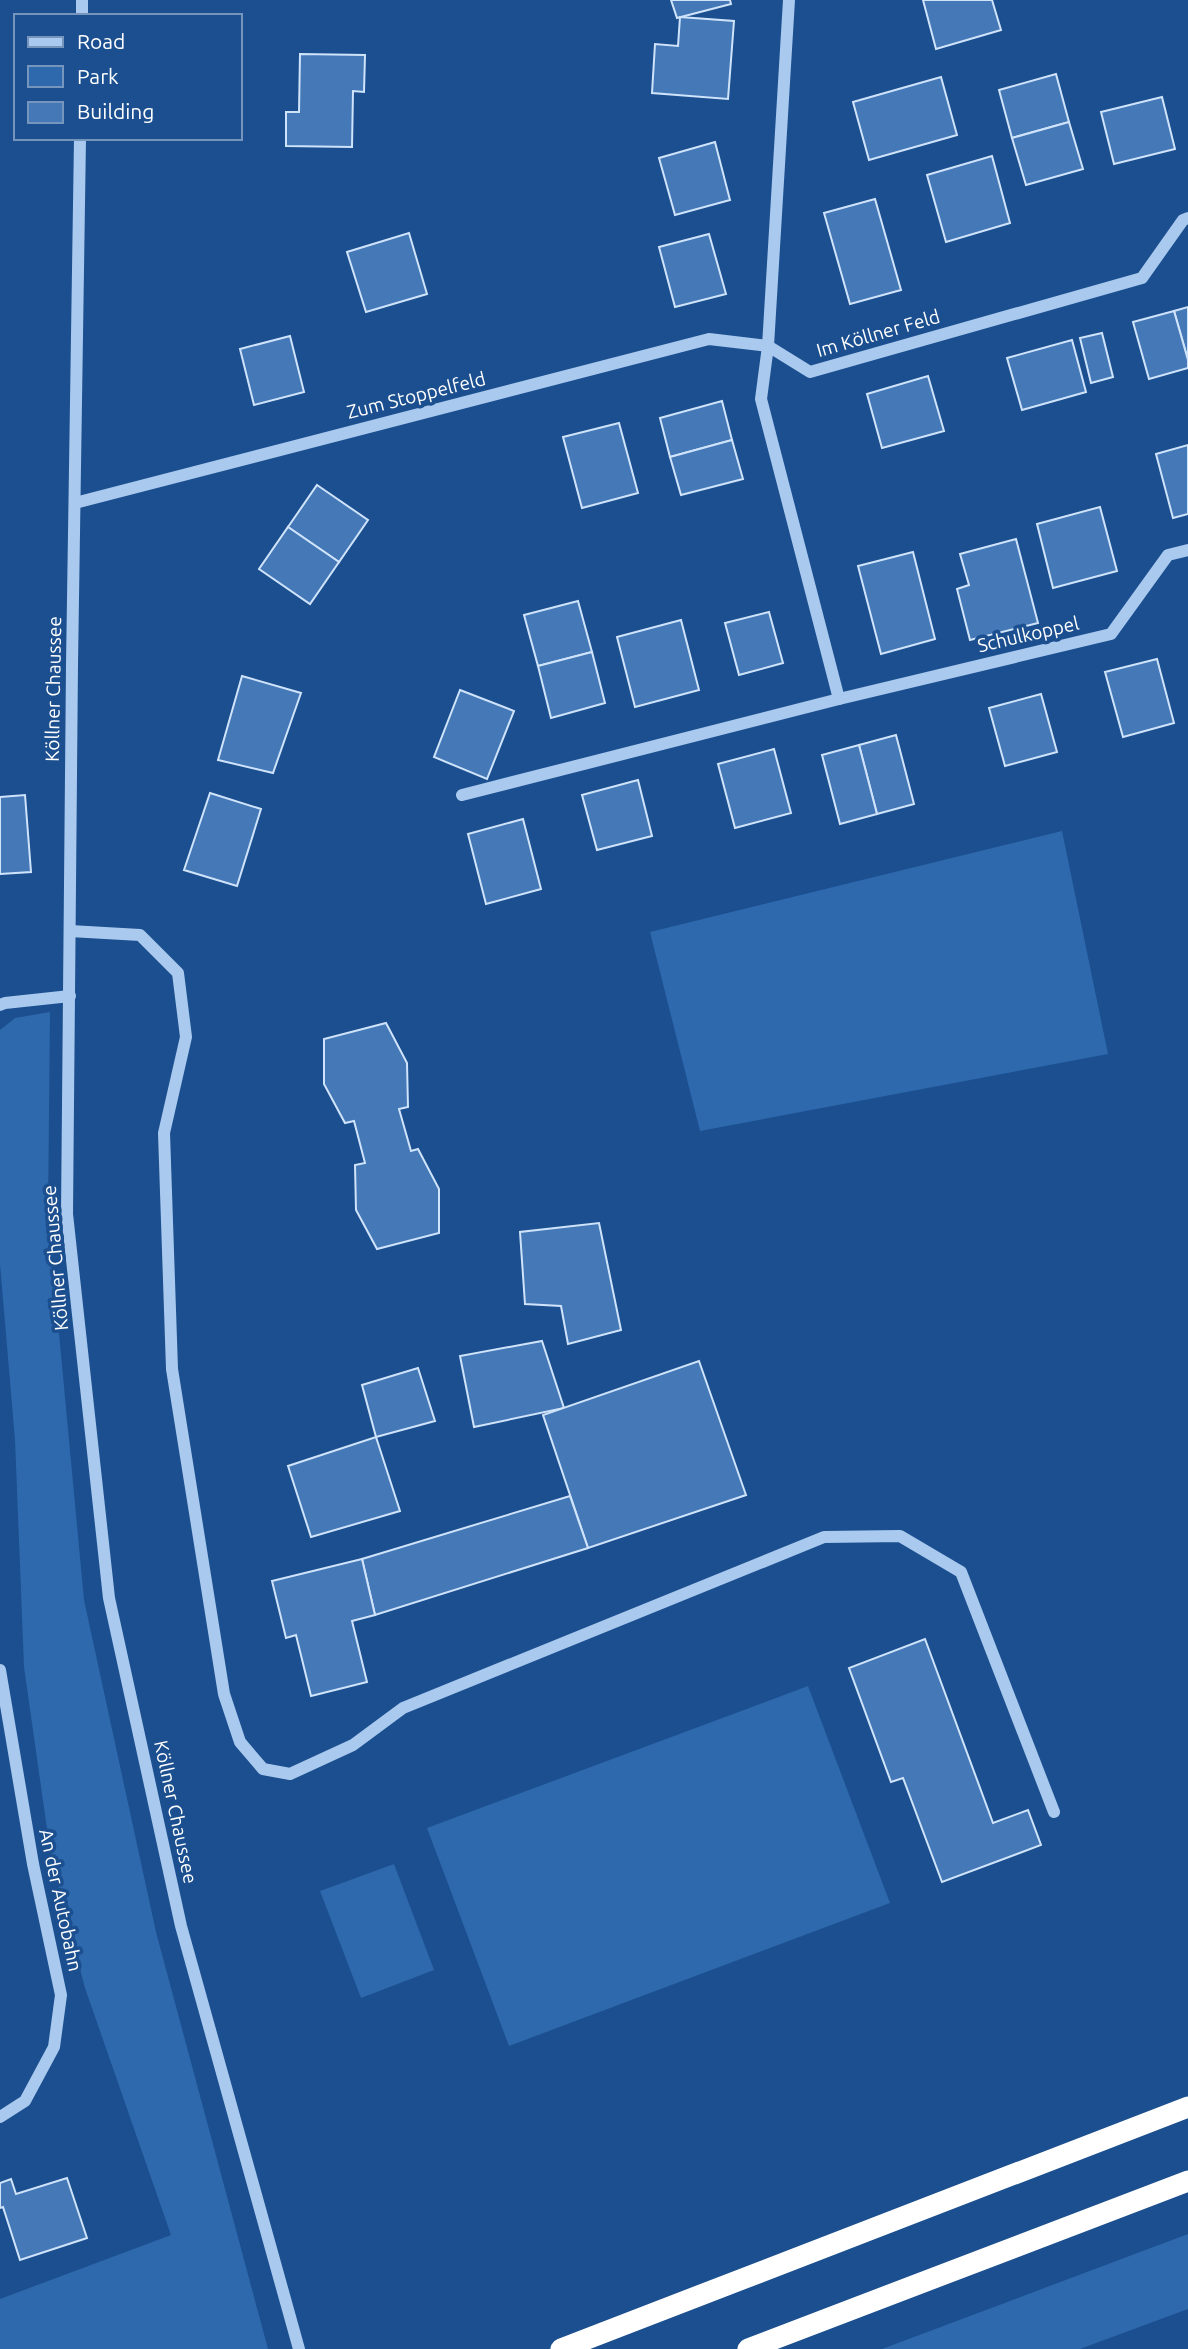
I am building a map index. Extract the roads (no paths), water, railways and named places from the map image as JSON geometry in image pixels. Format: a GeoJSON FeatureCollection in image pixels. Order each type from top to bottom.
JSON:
{"type":"FeatureCollection","features":[{"type":"Feature","properties":{"kind":"highway"},"geometry":{"type":"LineString","coordinates":[[561,2349],[1188,2107]]}},
{"type":"Feature","properties":{"kind":"highway"},"geometry":{"type":"LineString","coordinates":[[748,2349],[1188,2181]]}},
{"type":"Feature","properties":{"kind":"street"},"geometry":{"type":"LineString","coordinates":[[789,0],[768,345],[761,399],[839,699]]}},
{"type":"Feature","properties":{"kind":"street","name":"Köllner Chaussee"},"geometry":{"type":"LineString","coordinates":[[80,140],[67,1214],[109,1598],[181,1926],[298,2349]]}},
{"type":"Feature","properties":{"kind":"street","name":"Im Köllner Feld"},"geometry":{"type":"LineString","coordinates":[[768,345],[810,372],[1142,278],[1183,220],[1188,218]]}},
{"type":"Feature","properties":{"kind":"street","name":"Zum Stoppelfeld"},"geometry":{"type":"LineString","coordinates":[[75,503],[709,339],[768,345]]}},
{"type":"Feature","properties":{"kind":"street","name":"Schulkoppel"},"geometry":{"type":"LineString","coordinates":[[463,795],[839,699],[1111,634],[1168,555],[1188,550]]}},
{"type":"Feature","properties":{"kind":"street"},"geometry":{"type":"LineString","coordinates":[[70,932],[140,934],[178,973],[186,1037],[164,1133],[172,1368],[224,1694],[240,1742],[263,1769],[290,1774],[353,1745],[403,1708],[824,1537],[900,1536],[961,1572],[1054,1812]]}},
{"type":"Feature","properties":{"kind":"street"},"geometry":{"type":"LineString","coordinates":[[0,1005],[69,996]]}},
{"type":"Feature","properties":{"kind":"street","name":"An der Autobahn"},"geometry":{"type":"LineString","coordinates":[[0,1670],[33,1864],[61,1995],[54,2048],[25,2101],[0,2117]]}}]}
